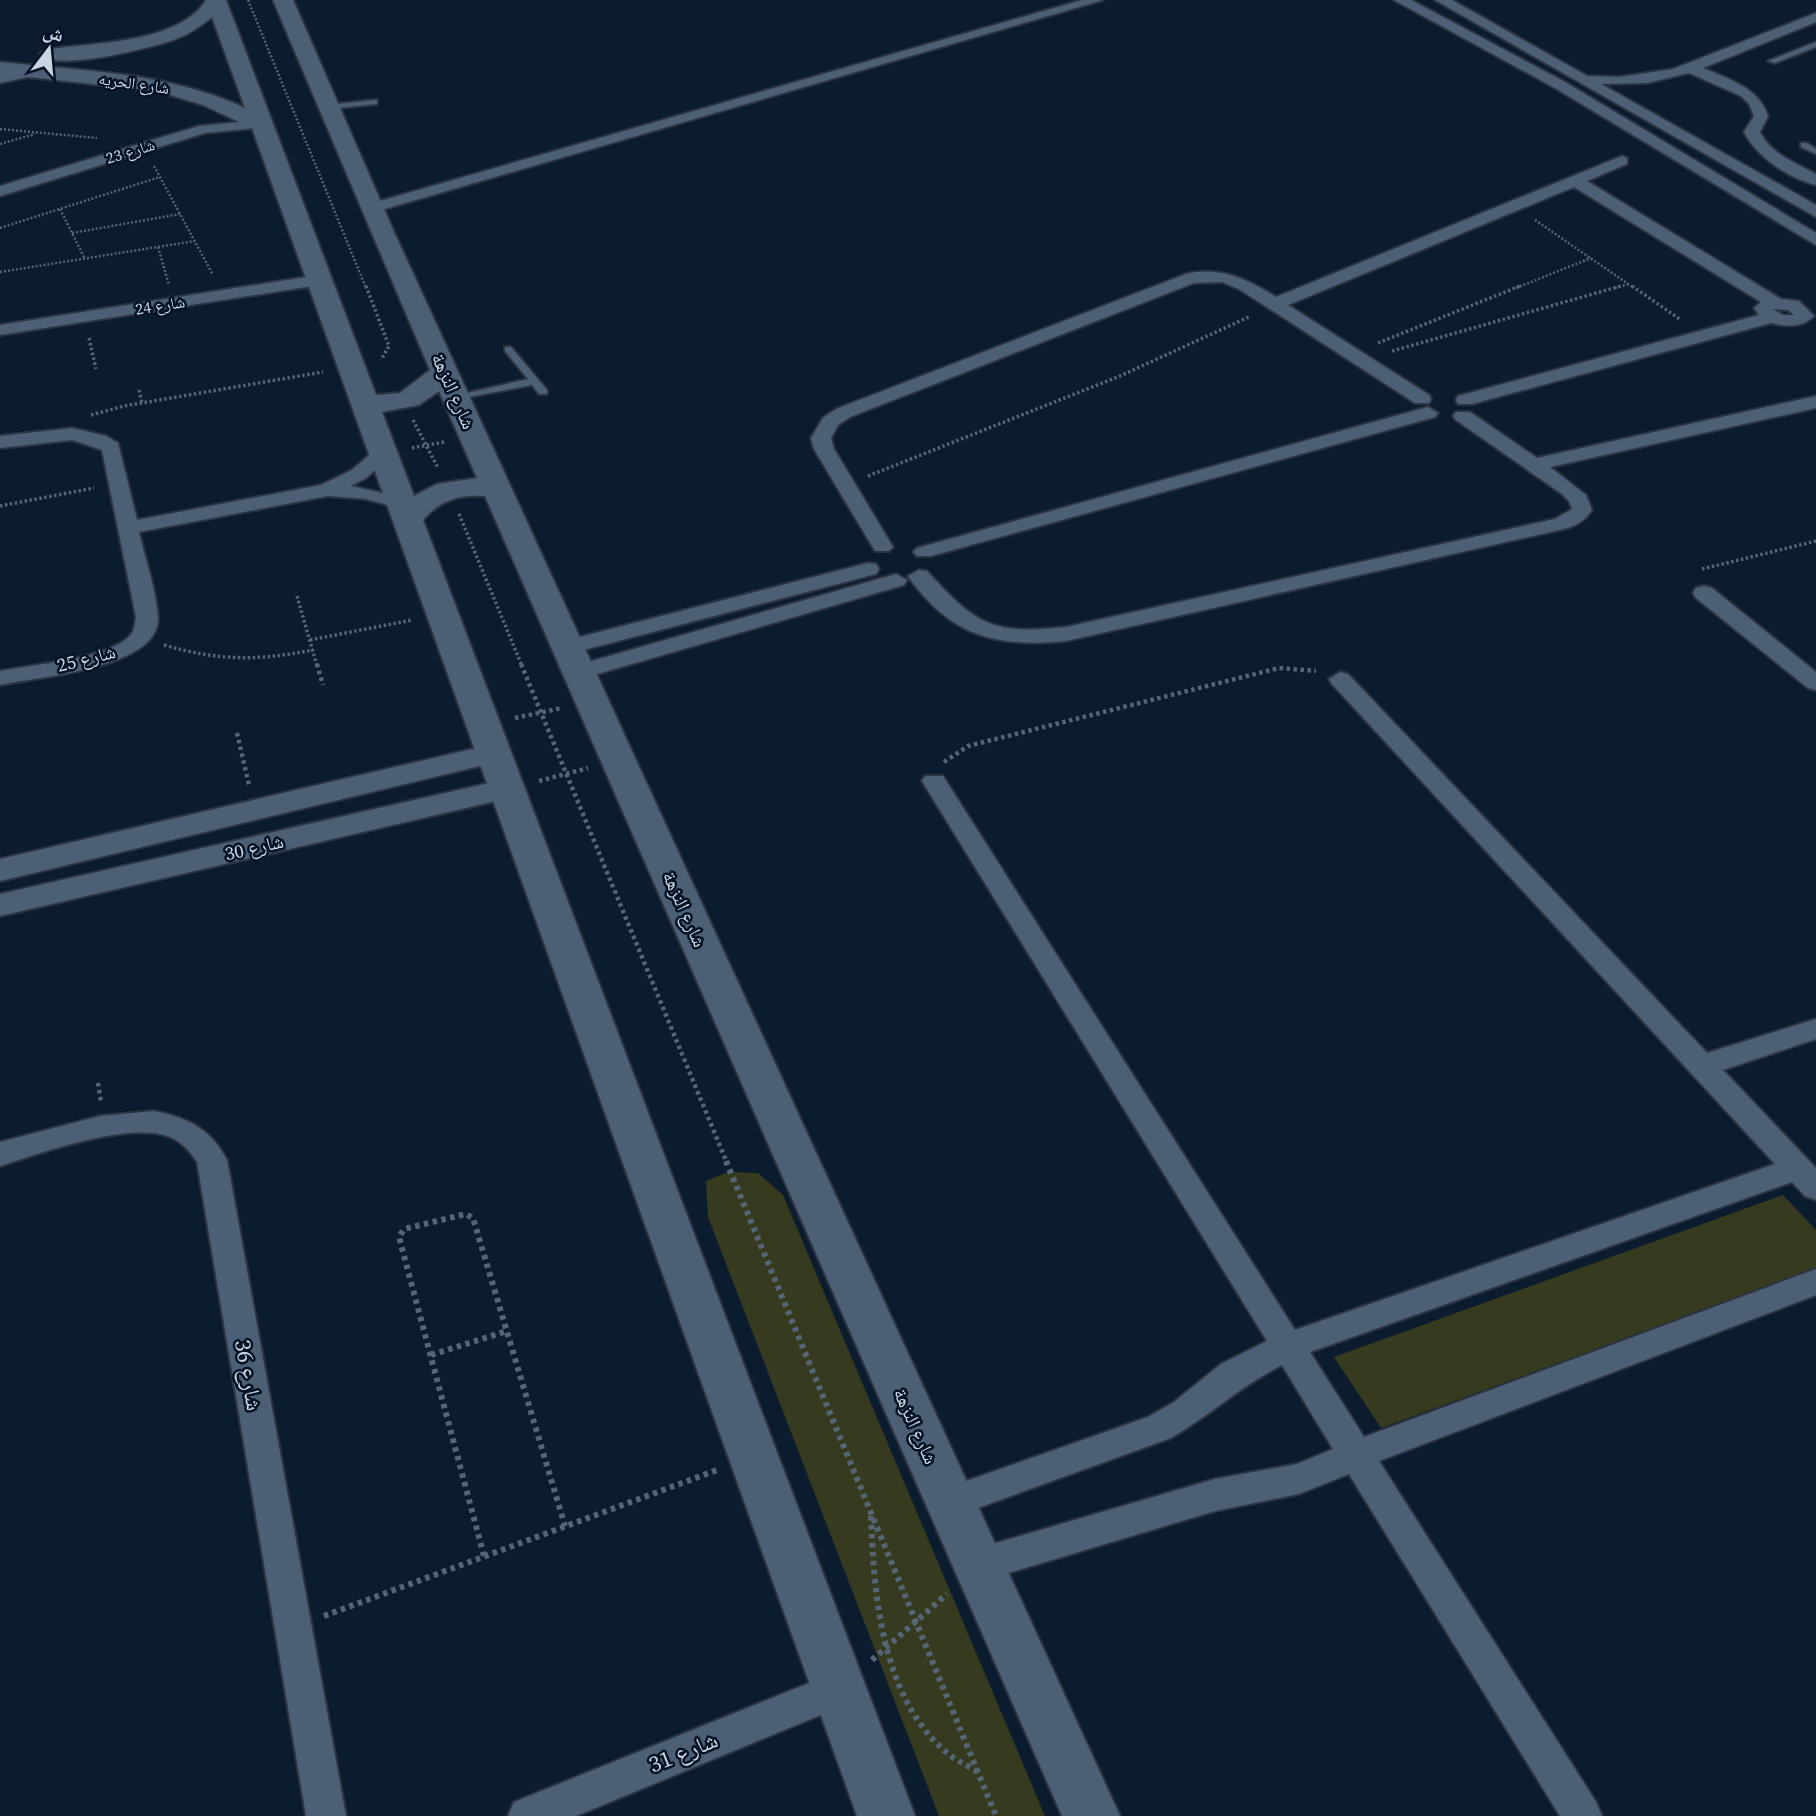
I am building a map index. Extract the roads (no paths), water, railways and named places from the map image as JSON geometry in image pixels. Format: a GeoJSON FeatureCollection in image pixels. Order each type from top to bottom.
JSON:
{"type":"FeatureCollection","features":[{"type":"Feature","properties":{"kind":"main road","name":"شارع النزهة"},"geometry":{"type":"LineString","coordinates":[[282,0],[372,208],[1091,1816]]}},
{"type":"Feature","properties":{"kind":"main road","name":"شارع الحريه"},"geometry":{"type":"LineString","coordinates":[[0,52],[63,54],[114,49],[167,35],[189,26],[227,1]]}},
{"type":"Feature","properties":{"kind":"main road"},"geometry":{"type":"LineString","coordinates":[[227,1],[262,124],[886,1816]]}},
{"type":"Feature","properties":{"kind":"main road"},"geometry":{"type":"LineString","coordinates":[[114,49],[139,55],[144,63],[137,71],[120,79]]}},
{"type":"Feature","properties":{"kind":"main road","name":"شارع الحريه"},"geometry":{"type":"LineString","coordinates":[[0,68],[120,79],[187,91],[262,124]]}},
{"type":"Feature","properties":{"kind":"main road"},"geometry":{"type":"LineString","coordinates":[[365,403],[403,403],[451,384]]}},
{"type":"Feature","properties":{"kind":"main road"},"geometry":{"type":"LineString","coordinates":[[405,511],[448,489],[482,486],[498,489]]}},
{"type":"Feature","properties":{"kind":"street"},"geometry":{"type":"LineString","coordinates":[[372,208],[1096,0]]}},
{"type":"Feature","properties":{"kind":"street"},"geometry":{"type":"LineString","coordinates":[[1401,0],[1560,85],[1816,240]]}},
{"type":"Feature","properties":{"kind":"street"},"geometry":{"type":"LineString","coordinates":[[1442,0],[1816,212]]}},
{"type":"Feature","properties":{"kind":"street"},"geometry":{"type":"LineString","coordinates":[[1583,78],[1623,84],[1668,74],[1816,17]]}},
{"type":"Feature","properties":{"kind":"street"},"geometry":{"type":"LineString","coordinates":[[1688,67],[1750,96],[1760,116],[1752,132],[1757,142],[1768,153],[1816,180]]}},
{"type":"Feature","properties":{"kind":"street"},"geometry":{"type":"LineString","coordinates":[[0,78],[31,71]]}},
{"type":"Feature","properties":{"kind":"street"},"geometry":{"type":"LineString","coordinates":[[1633,107],[1637,94],[1668,74]]}},
{"type":"Feature","properties":{"kind":"street","name":"شارع 23"},"geometry":{"type":"LineString","coordinates":[[0,191],[204,129],[262,124]]}},
{"type":"Feature","properties":{"kind":"street"},"geometry":{"type":"LineString","coordinates":[[1274,304],[1622,161]]}},
{"type":"Feature","properties":{"kind":"street"},"geometry":{"type":"LineString","coordinates":[[1574,180],[1774,310]]}},
{"type":"Feature","properties":{"kind":"street"},"geometry":{"type":"LineString","coordinates":[[882,547],[824,449],[821,438],[830,422],[843,413],[1192,278],[1224,277],[1245,285],[1445,418],[1455,401]]}},
{"type":"Feature","properties":{"kind":"street","name":"شارع 24"},"geometry":{"type":"LineString","coordinates":[[0,330],[319,280]]}},
{"type":"Feature","properties":{"kind":"street"},"geometry":{"type":"LineString","coordinates":[[896,580],[874,575],[868,569],[868,557],[882,547],[905,545],[924,552],[1425,406],[1455,401],[1704,336],[1774,310],[1805,310],[1816,330]]}},
{"type":"Feature","properties":{"kind":"street"},"geometry":{"type":"LineString","coordinates":[[919,576],[957,617],[980,628],[1007,635],[1037,637],[1066,634],[1575,518],[1581,510],[1579,499],[1455,401]]}},
{"type":"Feature","properties":{"kind":"street"},"geometry":{"type":"LineString","coordinates":[[1533,465],[1816,402]]}},
{"type":"Feature","properties":{"kind":"street","name":"شارع 25"},"geometry":{"type":"LineString","coordinates":[[0,442],[62,434],[92,437],[111,447],[147,617],[146,627],[140,638],[112,654],[0,678]]}},
{"type":"Feature","properties":{"kind":"street"},"geometry":{"type":"LineString","coordinates":[[129,528],[327,490],[350,480],[383,453]]}},
{"type":"Feature","properties":{"kind":"street"},"geometry":{"type":"LineString","coordinates":[[327,490],[368,493],[405,511]]}},
{"type":"Feature","properties":{"kind":"street"},"geometry":{"type":"LineString","coordinates":[[580,673],[896,580],[919,576],[930,565],[924,552]]}},
{"type":"Feature","properties":{"kind":"street"},"geometry":{"type":"LineString","coordinates":[[580,673],[868,569]]}},
{"type":"Feature","properties":{"kind":"street"},"geometry":{"type":"LineString","coordinates":[[1704,593],[1816,683]]}},
{"type":"Feature","properties":{"kind":"street"},"geometry":{"type":"LineString","coordinates":[[950,1502],[1159,1428],[1186,1412],[1233,1374],[1288,1346],[1807,1178],[1340,679]]}},
{"type":"Feature","properties":{"kind":"street","name":"شارع 30"},"geometry":{"type":"LineString","coordinates":[[0,870],[395,777],[489,739]]}},
{"type":"Feature","properties":{"kind":"street"},"geometry":{"type":"LineString","coordinates":[[395,777],[407,793],[407,812]]}},
{"type":"Feature","properties":{"kind":"street"},"geometry":{"type":"LineString","coordinates":[[934,781],[1583,1816]]}},
{"type":"Feature","properties":{"kind":"street","name":"شارع 30"},"geometry":{"type":"LineString","coordinates":[[0,905],[507,789]]}},
{"type":"Feature","properties":{"kind":"street"},"geometry":{"type":"LineString","coordinates":[[1701,1066],[1816,1029]]}},
{"type":"Feature","properties":{"kind":"street","name":"شارع 36"},"geometry":{"type":"LineString","coordinates":[[0,1154],[129,1122],[166,1124],[195,1137],[212,1160],[326,1816]]}},
{"type":"Feature","properties":{"kind":"street"},"geometry":{"type":"LineString","coordinates":[[978,1565],[1215,1495],[1300,1479],[1356,1455],[1816,1282]]}},
{"type":"Feature","properties":{"kind":"street","name":"شارع 31"},"geometry":{"type":"LineString","coordinates":[[528,1816],[839,1689]]}},
{"type":"Feature","properties":{"kind":"lane"},"geometry":{"type":"LineString","coordinates":[[1772,61],[1816,44]]}},
{"type":"Feature","properties":{"kind":"lane"},"geometry":{"type":"LineString","coordinates":[[328,107],[373,100],[380,114]]}},
{"type":"Feature","properties":{"kind":"lane"},"geometry":{"type":"LineString","coordinates":[[1804,145],[1816,152]]}},
{"type":"Feature","properties":{"kind":"lane"},"geometry":{"type":"LineString","coordinates":[[508,349],[543,392]]}},
{"type":"Feature","properties":{"kind":"lane"},"geometry":{"type":"LineString","coordinates":[[451,384],[534,381]]}}]}
